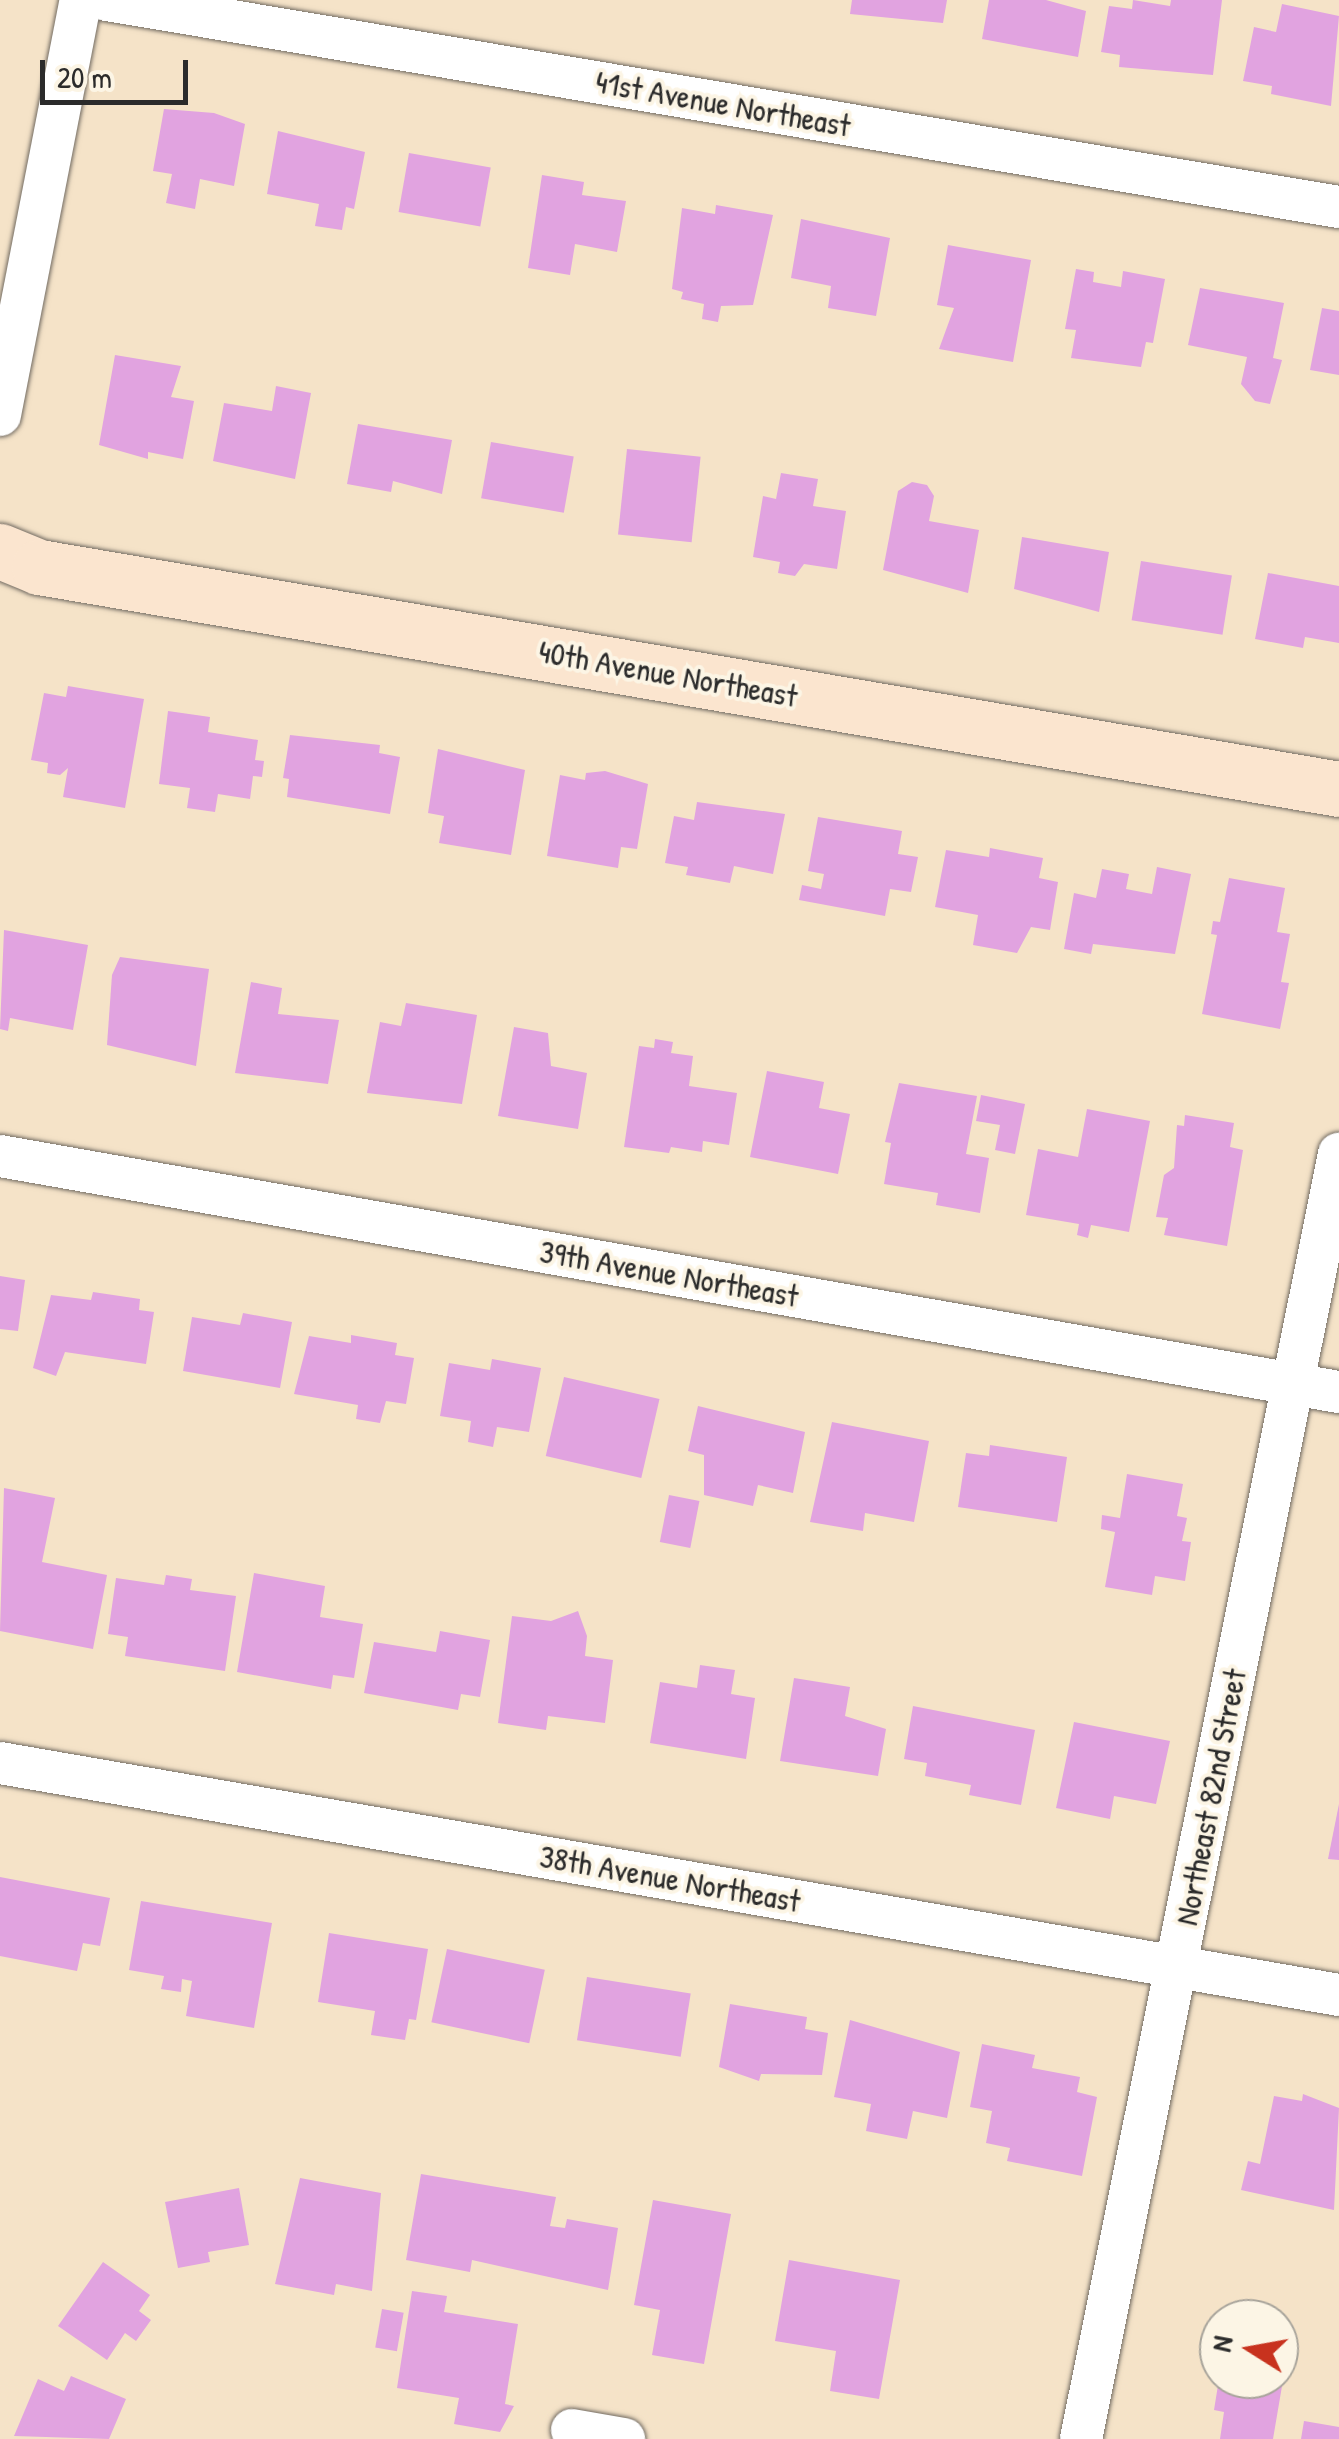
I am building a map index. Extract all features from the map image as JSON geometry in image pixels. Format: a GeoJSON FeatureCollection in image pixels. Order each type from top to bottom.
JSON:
{"type":"FeatureCollection","features":[{"type":"Feature","properties":{"kind":"street"},"geometry":{"type":"LineString","coordinates":[[0,415],[82,0]]}},
{"type":"Feature","properties":{"kind":"street","name":"41st Avenue Northeast"},"geometry":{"type":"LineString","coordinates":[[107,0],[1339,207]]}},
{"type":"Feature","properties":{"kind":"street","name":"40th Avenue Northeast"},"geometry":{"type":"LineString","coordinates":[[0,552],[38,567],[1339,789]]}},
{"type":"Feature","properties":{"kind":"street","name":"Northeast 82nd Street"},"geometry":{"type":"LineString","coordinates":[[1081,2439],[1339,1154]]}},
{"type":"Feature","properties":{"kind":"street","name":"39th Avenue Northeast"},"geometry":{"type":"LineString","coordinates":[[0,1156],[1339,1392]]}},
{"type":"Feature","properties":{"kind":"street","name":"38th Avenue Northeast"},"geometry":{"type":"LineString","coordinates":[[0,1763],[1339,1995]]}},
{"type":"Feature","properties":{"kind":"street"},"geometry":{"type":"LineString","coordinates":[[572,2430],[624,2439]]}},
{"type":"Feature","properties":{"kind":"building"},"geometry":{"type":"Polygon","coordinates":[[[852,0],[947,0],[943,23],[850,14],[852,0]]]}},
{"type":"Feature","properties":{"kind":"building"},"geometry":{"type":"Polygon","coordinates":[[[989,0],[1046,0],[1086,11],[1078,57],[982,39],[989,0]]]}},
{"type":"Feature","properties":{"kind":"building"},"geometry":{"type":"Polygon","coordinates":[[[1133,0],[1170,6],[1171,0],[1222,0],[1213,75],[1119,67],[1120,55],[1101,52],[1109,6],[1132,9],[1133,0]]]}},
{"type":"Feature","properties":{"kind":"building"},"geometry":{"type":"Polygon","coordinates":[[[1282,4],[1339,16],[1331,106],[1271,94],[1272,86],[1243,81],[1254,27],[1276,32],[1282,4]]]}},
{"type":"Feature","properties":{"kind":"building"},"geometry":{"type":"Polygon","coordinates":[[[164,109],[214,113],[245,124],[234,186],[200,179],[195,209],[166,203],[172,174],[153,171],[164,109]]]}},
{"type":"Feature","properties":{"kind":"building"},"geometry":{"type":"Polygon","coordinates":[[[278,131],[365,152],[354,209],[346,207],[342,230],[315,226],[319,204],[267,194],[278,131]]]}},
{"type":"Feature","properties":{"kind":"building"},"geometry":{"type":"Polygon","coordinates":[[[409,153],[491,167],[480,227],[399,212],[409,153]]]}},
{"type":"Feature","properties":{"kind":"building"},"geometry":{"type":"Polygon","coordinates":[[[542,175],[584,182],[582,195],[626,201],[617,252],[575,244],[570,275],[528,268],[542,175]]]}},
{"type":"Feature","properties":{"kind":"building"},"geometry":{"type":"Polygon","coordinates":[[[716,205],[773,215],[753,305],[721,306],[718,322],[702,319],[704,304],[681,299],[683,292],[672,289],[682,208],[715,214],[716,205]]]}},
{"type":"Feature","properties":{"kind":"building"},"geometry":{"type":"Polygon","coordinates":[[[801,219],[890,238],[876,316],[828,308],[831,286],[791,278],[801,219]]]}},
{"type":"Feature","properties":{"kind":"building"},"geometry":{"type":"Polygon","coordinates":[[[948,245],[1031,260],[1013,362],[939,349],[954,308],[937,305],[948,245]]]}},
{"type":"Feature","properties":{"kind":"building"},"geometry":{"type":"Polygon","coordinates":[[[1076,269],[1094,272],[1093,282],[1121,287],[1123,271],[1165,279],[1153,343],[1146,342],[1141,367],[1071,358],[1076,330],[1065,329],[1076,269]]]}},
{"type":"Feature","properties":{"kind":"building"},"geometry":{"type":"Polygon","coordinates":[[[1200,288],[1284,303],[1273,358],[1282,360],[1270,404],[1255,401],[1241,384],[1247,357],[1188,345],[1200,288]]]}},
{"type":"Feature","properties":{"kind":"building"},"geometry":{"type":"Polygon","coordinates":[[[1322,308],[1339,311],[1339,375],[1310,370],[1322,308]]]}},
{"type":"Feature","properties":{"kind":"building"},"geometry":{"type":"Polygon","coordinates":[[[115,355],[181,366],[171,397],[194,401],[183,459],[148,452],[148,459],[99,445],[115,355]]]}},
{"type":"Feature","properties":{"kind":"building"},"geometry":{"type":"Polygon","coordinates":[[[276,386],[311,393],[295,479],[213,461],[224,403],[272,411],[276,386]]]}},
{"type":"Feature","properties":{"kind":"building"},"geometry":{"type":"Polygon","coordinates":[[[358,424],[452,440],[442,494],[393,481],[391,492],[347,484],[358,424]]]}},
{"type":"Feature","properties":{"kind":"building"},"geometry":{"type":"Polygon","coordinates":[[[491,442],[574,457],[564,513],[481,498],[491,442]]]}},
{"type":"Feature","properties":{"kind":"building"},"geometry":{"type":"Polygon","coordinates":[[[627,449],[701,457],[692,542],[618,535],[627,449]]]}},
{"type":"Feature","properties":{"kind":"building"},"geometry":{"type":"Polygon","coordinates":[[[781,473],[818,479],[813,506],[846,511],[837,569],[804,564],[795,576],[778,573],[780,562],[753,557],[763,496],[776,499],[781,473]]]}},
{"type":"Feature","properties":{"kind":"building"},"geometry":{"type":"Polygon","coordinates":[[[912,482],[927,485],[934,496],[929,521],[979,530],[968,593],[883,570],[898,491],[912,482]]]}},
{"type":"Feature","properties":{"kind":"building"},"geometry":{"type":"Polygon","coordinates":[[[1022,537],[1109,552],[1099,612],[1014,589],[1022,537]]]}},
{"type":"Feature","properties":{"kind":"building"},"geometry":{"type":"Polygon","coordinates":[[[1141,561],[1232,575],[1222,635],[1132,620],[1141,561]]]}},
{"type":"Feature","properties":{"kind":"building"},"geometry":{"type":"Polygon","coordinates":[[[1268,573],[1339,586],[1339,643],[1305,637],[1303,648],[1255,639],[1268,573]]]}},
{"type":"Feature","properties":{"kind":"building"},"geometry":{"type":"Polygon","coordinates":[[[68,686],[144,699],[125,808],[63,797],[68,768],[60,775],[47,773],[48,763],[31,760],[44,693],[66,697],[68,686]]]}},
{"type":"Feature","properties":{"kind":"building"},"geometry":{"type":"Polygon","coordinates":[[[168,711],[210,717],[208,732],[258,740],[255,760],[264,761],[262,777],[253,776],[250,799],[218,794],[215,812],[187,808],[190,788],[159,784],[168,711]]]}},
{"type":"Feature","properties":{"kind":"building"},"geometry":{"type":"Polygon","coordinates":[[[290,735],[380,745],[379,753],[400,757],[390,814],[287,797],[289,779],[283,778],[290,735]]]}},
{"type":"Feature","properties":{"kind":"building"},"geometry":{"type":"Polygon","coordinates":[[[438,749],[525,770],[511,855],[439,843],[444,816],[428,813],[438,749]]]}},
{"type":"Feature","properties":{"kind":"building"},"geometry":{"type":"Polygon","coordinates":[[[605,771],[648,784],[637,849],[621,847],[618,868],[547,856],[560,775],[585,780],[586,773],[605,771]]]}},
{"type":"Feature","properties":{"kind":"building"},"geometry":{"type":"Polygon","coordinates":[[[697,802],[785,814],[773,874],[734,866],[730,883],[686,875],[688,867],[665,863],[674,816],[694,820],[697,802]]]}},
{"type":"Feature","properties":{"kind":"building"},"geometry":{"type":"Polygon","coordinates":[[[818,817],[902,831],[898,854],[918,857],[911,892],[890,889],[885,916],[799,900],[802,885],[821,889],[824,874],[808,871],[818,817]]]}},
{"type":"Feature","properties":{"kind":"building"},"geometry":{"type":"Polygon","coordinates":[[[990,848],[1043,858],[1039,878],[1058,882],[1050,930],[1031,927],[1017,953],[973,945],[978,915],[935,907],[946,850],[989,857],[990,848]]]}},
{"type":"Feature","properties":{"kind":"building"},"geometry":{"type":"Polygon","coordinates":[[[1157,867],[1191,874],[1175,954],[1093,944],[1091,954],[1064,949],[1074,893],[1096,898],[1102,869],[1129,874],[1126,889],[1152,894],[1157,867]]]}},
{"type":"Feature","properties":{"kind":"building"},"geometry":{"type":"Polygon","coordinates":[[[1229,878],[1285,888],[1277,932],[1290,934],[1281,982],[1289,983],[1280,1029],[1202,1014],[1217,935],[1211,934],[1213,921],[1220,922],[1229,878]]]}},
{"type":"Feature","properties":{"kind":"building"},"geometry":{"type":"Polygon","coordinates":[[[4,930],[88,945],[73,1030],[10,1018],[8,1031],[0,1029],[4,930]]]}},
{"type":"Feature","properties":{"kind":"building"},"geometry":{"type":"Polygon","coordinates":[[[120,957],[209,969],[196,1066],[107,1045],[112,975],[120,957]]]}},
{"type":"Feature","properties":{"kind":"building"},"geometry":{"type":"Polygon","coordinates":[[[251,982],[282,988],[278,1014],[339,1020],[328,1084],[235,1073],[251,982]]]}},
{"type":"Feature","properties":{"kind":"building"},"geometry":{"type":"Polygon","coordinates":[[[406,1003],[477,1015],[462,1104],[367,1093],[380,1022],[401,1026],[406,1003]]]}},
{"type":"Feature","properties":{"kind":"building"},"geometry":{"type":"Polygon","coordinates":[[[514,1027],[548,1033],[551,1066],[587,1073],[578,1129],[498,1116],[514,1027]]]}},
{"type":"Feature","properties":{"kind":"building"},"geometry":{"type":"Polygon","coordinates":[[[655,1039],[673,1042],[671,1053],[693,1056],[689,1086],[737,1093],[729,1145],[703,1141],[702,1152],[671,1147],[669,1153],[624,1147],[639,1046],[654,1048],[655,1039]]]}},
{"type":"Feature","properties":{"kind":"building"},"geometry":{"type":"Polygon","coordinates":[[[767,1071],[824,1082],[819,1108],[850,1114],[838,1174],[750,1157],[767,1071]]]}},
{"type":"Feature","properties":{"kind":"building"},"geometry":{"type":"Polygon","coordinates":[[[899,1083],[977,1096],[966,1154],[989,1158],[980,1213],[936,1205],[938,1193],[884,1184],[891,1143],[885,1142],[899,1083]]]}},
{"type":"Feature","properties":{"kind":"building"},"geometry":{"type":"Polygon","coordinates":[[[981,1095],[1025,1104],[1015,1154],[995,1150],[1000,1125],[976,1121],[981,1095]]]}},
{"type":"Feature","properties":{"kind":"building"},"geometry":{"type":"Polygon","coordinates":[[[1087,1109],[1150,1121],[1129,1232],[1091,1225],[1088,1238],[1077,1235],[1079,1224],[1026,1215],[1038,1149],[1078,1157],[1087,1109]]]}},
{"type":"Feature","properties":{"kind":"building"},"geometry":{"type":"Polygon","coordinates":[[[1185,1115],[1234,1123],[1230,1147],[1243,1150],[1227,1246],[1164,1235],[1168,1218],[1156,1217],[1164,1175],[1174,1168],[1177,1125],[1184,1126],[1185,1115]]]}},
{"type":"Feature","properties":{"kind":"building"},"geometry":{"type":"Polygon","coordinates":[[[0,1276],[25,1280],[18,1331],[0,1329],[0,1276]]]}},
{"type":"Feature","properties":{"kind":"building"},"geometry":{"type":"Polygon","coordinates":[[[93,1292],[140,1299],[139,1310],[154,1312],[146,1364],[65,1352],[56,1376],[33,1368],[51,1295],[91,1300],[93,1292]]]}},
{"type":"Feature","properties":{"kind":"building"},"geometry":{"type":"Polygon","coordinates":[[[243,1313],[292,1322],[280,1388],[183,1371],[192,1317],[240,1325],[243,1313]]]}},
{"type":"Feature","properties":{"kind":"building"},"geometry":{"type":"Polygon","coordinates":[[[351,1335],[397,1343],[395,1355],[414,1358],[406,1404],[386,1401],[380,1423],[356,1419],[358,1405],[294,1394],[309,1336],[351,1343],[351,1335]]]}},
{"type":"Feature","properties":{"kind":"building"},"geometry":{"type":"Polygon","coordinates":[[[492,1359],[541,1368],[529,1432],[497,1427],[493,1447],[468,1442],[471,1421],[440,1416],[449,1363],[490,1370],[492,1359]]]}},
{"type":"Feature","properties":{"kind":"building"},"geometry":{"type":"Polygon","coordinates":[[[564,1377],[659,1399],[641,1478],[546,1456],[564,1377]]]}},
{"type":"Feature","properties":{"kind":"building"},"geometry":{"type":"Polygon","coordinates":[[[698,1406],[805,1432],[793,1493],[758,1485],[753,1506],[704,1495],[704,1455],[688,1451],[698,1406]]]}},
{"type":"Feature","properties":{"kind":"building"},"geometry":{"type":"Polygon","coordinates":[[[832,1422],[929,1441],[914,1522],[865,1513],[863,1531],[810,1522],[832,1422]]]}},
{"type":"Feature","properties":{"kind":"building"},"geometry":{"type":"Polygon","coordinates":[[[990,1445],[1067,1457],[1057,1522],[958,1507],[966,1453],[989,1456],[990,1445]]]}},
{"type":"Feature","properties":{"kind":"building"},"geometry":{"type":"Polygon","coordinates":[[[1127,1474],[1183,1484],[1177,1516],[1187,1518],[1182,1541],[1191,1542],[1185,1581],[1155,1576],[1152,1595],[1105,1587],[1115,1532],[1101,1529],[1102,1515],[1120,1518],[1127,1474]]]}},
{"type":"Feature","properties":{"kind":"building"},"geometry":{"type":"Polygon","coordinates":[[[4,1488],[55,1498],[42,1562],[107,1575],[93,1649],[0,1631],[4,1488]]]}},
{"type":"Feature","properties":{"kind":"building"},"geometry":{"type":"Polygon","coordinates":[[[669,1495],[699,1501],[690,1548],[660,1542],[669,1495]]]}},
{"type":"Feature","properties":{"kind":"building"},"geometry":{"type":"Polygon","coordinates":[[[254,1573],[325,1586],[320,1617],[363,1624],[354,1678],[333,1675],[331,1689],[237,1672],[254,1573]]]}},
{"type":"Feature","properties":{"kind":"building"},"geometry":{"type":"Polygon","coordinates":[[[166,1575],[192,1579],[190,1590],[236,1596],[225,1671],[125,1656],[128,1637],[108,1634],[116,1578],[164,1585],[166,1575]]]}},
{"type":"Feature","properties":{"kind":"building"},"geometry":{"type":"Polygon","coordinates":[[[578,1611],[587,1636],[585,1656],[613,1660],[605,1723],[548,1716],[546,1730],[498,1723],[512,1616],[551,1621],[578,1611]]]}},
{"type":"Feature","properties":{"kind":"building"},"geometry":{"type":"Polygon","coordinates":[[[440,1631],[490,1640],[480,1697],[461,1694],[458,1710],[364,1693],[374,1642],[436,1652],[440,1631]]]}},
{"type":"Feature","properties":{"kind":"building"},"geometry":{"type":"Polygon","coordinates":[[[700,1665],[735,1670],[731,1694],[755,1698],[746,1759],[650,1743],[660,1682],[697,1688],[700,1665]]]}},
{"type":"Feature","properties":{"kind":"building"},"geometry":{"type":"Polygon","coordinates":[[[794,1678],[850,1687],[845,1716],[886,1729],[878,1776],[780,1761],[794,1678]]]}},
{"type":"Feature","properties":{"kind":"building"},"geometry":{"type":"Polygon","coordinates":[[[913,1706],[1035,1730],[1021,1805],[969,1795],[971,1785],[925,1776],[927,1763],[904,1759],[913,1706]]]}},
{"type":"Feature","properties":{"kind":"building"},"geometry":{"type":"Polygon","coordinates":[[[1074,1722],[1170,1741],[1156,1804],[1114,1796],[1110,1819],[1056,1808],[1074,1722]]]}},
{"type":"Feature","properties":{"kind":"building"},"geometry":{"type":"Polygon","coordinates":[[[1339,1804],[1339,1860],[1328,1859],[1339,1804]]]}},
{"type":"Feature","properties":{"kind":"building"},"geometry":{"type":"Polygon","coordinates":[[[0,1877],[110,1898],[100,1946],[83,1943],[77,1971],[0,1956],[0,1877]]]}},
{"type":"Feature","properties":{"kind":"building"},"geometry":{"type":"Polygon","coordinates":[[[141,1901],[272,1923],[254,2028],[186,2016],[192,1981],[182,1979],[181,1992],[161,1989],[164,1976],[129,1970],[141,1901]]]}},
{"type":"Feature","properties":{"kind":"building"},"geometry":{"type":"Polygon","coordinates":[[[329,1933],[428,1949],[416,2020],[409,2019],[405,2040],[371,2035],[375,2011],[318,2002],[329,1933]]]}},
{"type":"Feature","properties":{"kind":"building"},"geometry":{"type":"Polygon","coordinates":[[[447,1949],[545,1970],[529,2043],[431,2022],[447,1949]]]}},
{"type":"Feature","properties":{"kind":"building"},"geometry":{"type":"Polygon","coordinates":[[[587,1977],[691,1993],[681,2057],[577,2040],[587,1977]]]}},
{"type":"Feature","properties":{"kind":"building"},"geometry":{"type":"Polygon","coordinates":[[[730,2004],[807,2017],[805,2029],[828,2033],[822,2075],[761,2074],[759,2081],[719,2067],[730,2004]]]}},
{"type":"Feature","properties":{"kind":"building"},"geometry":{"type":"Polygon","coordinates":[[[850,2020],[960,2052],[947,2118],[913,2111],[907,2139],[866,2131],[871,2104],[834,2097],[850,2020]]]}},
{"type":"Feature","properties":{"kind":"building"},"geometry":{"type":"Polygon","coordinates":[[[982,2044],[1035,2055],[1032,2068],[1080,2077],[1077,2092],[1097,2097],[1082,2176],[1007,2161],[1010,2148],[986,2143],[992,2111],[970,2107],[982,2044]]]}},
{"type":"Feature","properties":{"kind":"building"},"geometry":{"type":"Polygon","coordinates":[[[1303,2094],[1339,2108],[1334,2210],[1241,2190],[1248,2161],[1260,2164],[1274,2096],[1302,2101],[1303,2094]]]}},
{"type":"Feature","properties":{"kind":"building"},"geometry":{"type":"Polygon","coordinates":[[[421,2174],[556,2197],[550,2226],[565,2228],[567,2219],[618,2228],[608,2290],[472,2260],[470,2272],[406,2260],[421,2174]]]}},
{"type":"Feature","properties":{"kind":"building"},"geometry":{"type":"Polygon","coordinates":[[[300,2178],[381,2193],[372,2291],[336,2284],[334,2295],[275,2284],[300,2178]]]}},
{"type":"Feature","properties":{"kind":"building"},"geometry":{"type":"Polygon","coordinates":[[[239,2188],[249,2245],[208,2252],[210,2262],[178,2268],[165,2202],[239,2188]]]}},
{"type":"Feature","properties":{"kind":"building"},"geometry":{"type":"Polygon","coordinates":[[[653,2200],[731,2214],[704,2364],[652,2355],[660,2310],[634,2305],[653,2200]]]}},
{"type":"Feature","properties":{"kind":"building"},"geometry":{"type":"Polygon","coordinates":[[[789,2260],[900,2280],[879,2399],[830,2391],[836,2351],[775,2341],[789,2260]]]}},
{"type":"Feature","properties":{"kind":"building"},"geometry":{"type":"Polygon","coordinates":[[[103,2262],[150,2295],[139,2311],[151,2320],[136,2341],[125,2333],[107,2360],[58,2326],[103,2262]]]}},
{"type":"Feature","properties":{"kind":"building"},"geometry":{"type":"Polygon","coordinates":[[[412,2291],[447,2296],[444,2312],[518,2324],[505,2404],[514,2406],[500,2432],[454,2424],[459,2398],[397,2388],[412,2291]]]}},
{"type":"Feature","properties":{"kind":"building"},"geometry":{"type":"Polygon","coordinates":[[[382,2309],[404,2313],[397,2351],[375,2347],[382,2309]]]}},
{"type":"Feature","properties":{"kind":"building"},"geometry":{"type":"Polygon","coordinates":[[[71,2376],[126,2399],[109,2439],[14,2436],[38,2379],[64,2391],[71,2376]]]}},
{"type":"Feature","properties":{"kind":"building"},"geometry":{"type":"Polygon","coordinates":[[[1216,2399],[1280,2399],[1273,2439],[1220,2439],[1224,2412],[1214,2410],[1216,2399]]]}},
{"type":"Feature","properties":{"kind":"building"},"geometry":{"type":"Polygon","coordinates":[[[1304,2421],[1339,2427],[1339,2439],[1301,2439],[1304,2421]]]}}]}
